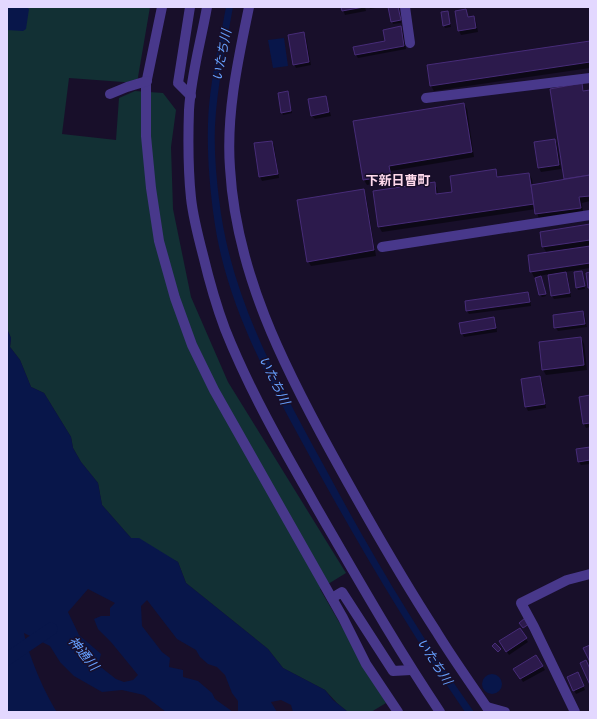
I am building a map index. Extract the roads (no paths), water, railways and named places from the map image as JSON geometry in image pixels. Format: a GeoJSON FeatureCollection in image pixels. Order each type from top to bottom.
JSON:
{"type":"FeatureCollection","features":[{"type":"Feature","properties":{"kind":"street"},"geometry":{"type":"LineString","coordinates":[[162,7],[147,81],[146,136],[155,219],[159,241],[177,305],[192,345],[214,390],[332,598],[366,664],[398,712]]}},
{"type":"Feature","properties":{"kind":"street"},"geometry":{"type":"LineString","coordinates":[[190,7],[178,83],[191,96]]}},
{"type":"Feature","properties":{"kind":"street"},"geometry":{"type":"LineString","coordinates":[[207,7],[191,96],[188,147],[191,199],[196,225],[209,278],[224,327],[240,364],[281,443],[411,670],[440,712]]}},
{"type":"Feature","properties":{"kind":"street"},"geometry":{"type":"LineString","coordinates":[[249,7],[233,92],[229,130],[232,197],[244,258],[256,295],[283,360],[311,416],[362,510],[436,631],[488,710],[505,712]]}},
{"type":"Feature","properties":{"kind":"street"},"geometry":{"type":"LineString","coordinates":[[407,7],[410,43]]}},
{"type":"Feature","properties":{"kind":"street"},"geometry":{"type":"LineString","coordinates":[[426,98],[590,78]]}},
{"type":"Feature","properties":{"kind":"street"},"geometry":{"type":"LineString","coordinates":[[110,94],[147,81]]}},
{"type":"Feature","properties":{"kind":"street"},"geometry":{"type":"LineString","coordinates":[[382,247],[590,215]]}},
{"type":"Feature","properties":{"kind":"street"},"geometry":{"type":"LineString","coordinates":[[575,712],[521,603],[567,580],[590,574]]}},
{"type":"Feature","properties":{"kind":"street"},"geometry":{"type":"LineString","coordinates":[[332,598],[342,592],[393,671],[411,670]]}},
{"type":"Feature","properties":{"kind":"water"},"geometry":{"type":"Polygon","coordinates":[[[7,7],[26,7],[29,9],[26,29],[23,31],[7,30],[7,7]]]}},
{"type":"Feature","properties":{"kind":"water","name":"いたち川"},"geometry":{"type":"Polygon","coordinates":[[[226,7],[233,7],[218,96],[215,144],[219,199],[233,270],[258,336],[273,369],[340,496],[395,591],[433,652],[474,712],[465,712],[405,621],[368,559],[282,406],[240,315],[220,251],[212,204],[208,162],[208,120],[210,94],[226,7]]]}},
{"type":"Feature","properties":{"kind":"water"},"geometry":{"type":"Polygon","coordinates":[[[284,38],[288,66],[273,68],[268,40],[284,38]]]}},
{"type":"Feature","properties":{"kind":"water","name":"神通川"},"geometry":{"type":"Polygon","coordinates":[[[7,329],[11,338],[10,347],[20,360],[31,387],[44,393],[71,437],[73,448],[81,462],[98,483],[102,505],[131,538],[139,538],[178,562],[186,583],[268,649],[283,668],[325,690],[333,700],[348,712],[293,712],[291,705],[281,700],[271,702],[277,712],[238,712],[238,701],[232,693],[225,675],[217,667],[208,664],[200,657],[196,650],[177,639],[147,600],[141,606],[142,626],[162,652],[170,658],[169,667],[183,670],[183,677],[198,681],[212,693],[215,699],[233,712],[166,712],[144,695],[122,690],[102,692],[74,676],[60,662],[50,646],[24,633],[29,652],[38,674],[47,695],[57,712],[7,712],[7,329]],[[88,589],[68,612],[79,635],[101,654],[98,665],[116,679],[124,682],[133,680],[138,675],[111,642],[98,629],[94,619],[101,616],[110,616],[110,608],[115,603],[88,589]]]}},
{"type":"Feature","properties":{"kind":"water"},"geometry":{"type":"Polygon","coordinates":[[[492,674],[499,677],[502,684],[499,691],[492,694],[485,691],[482,684],[485,677],[492,674]]]}},
{"type":"Feature","properties":{"kind":"waterway"},"geometry":{"type":"LineString","coordinates":[[7,659],[51,629]]}},
{"type":"Feature","properties":{"kind":"district","name":"下新日曹町"},"geometry":{"type":"Point","coordinates":[398,180]}}]}
